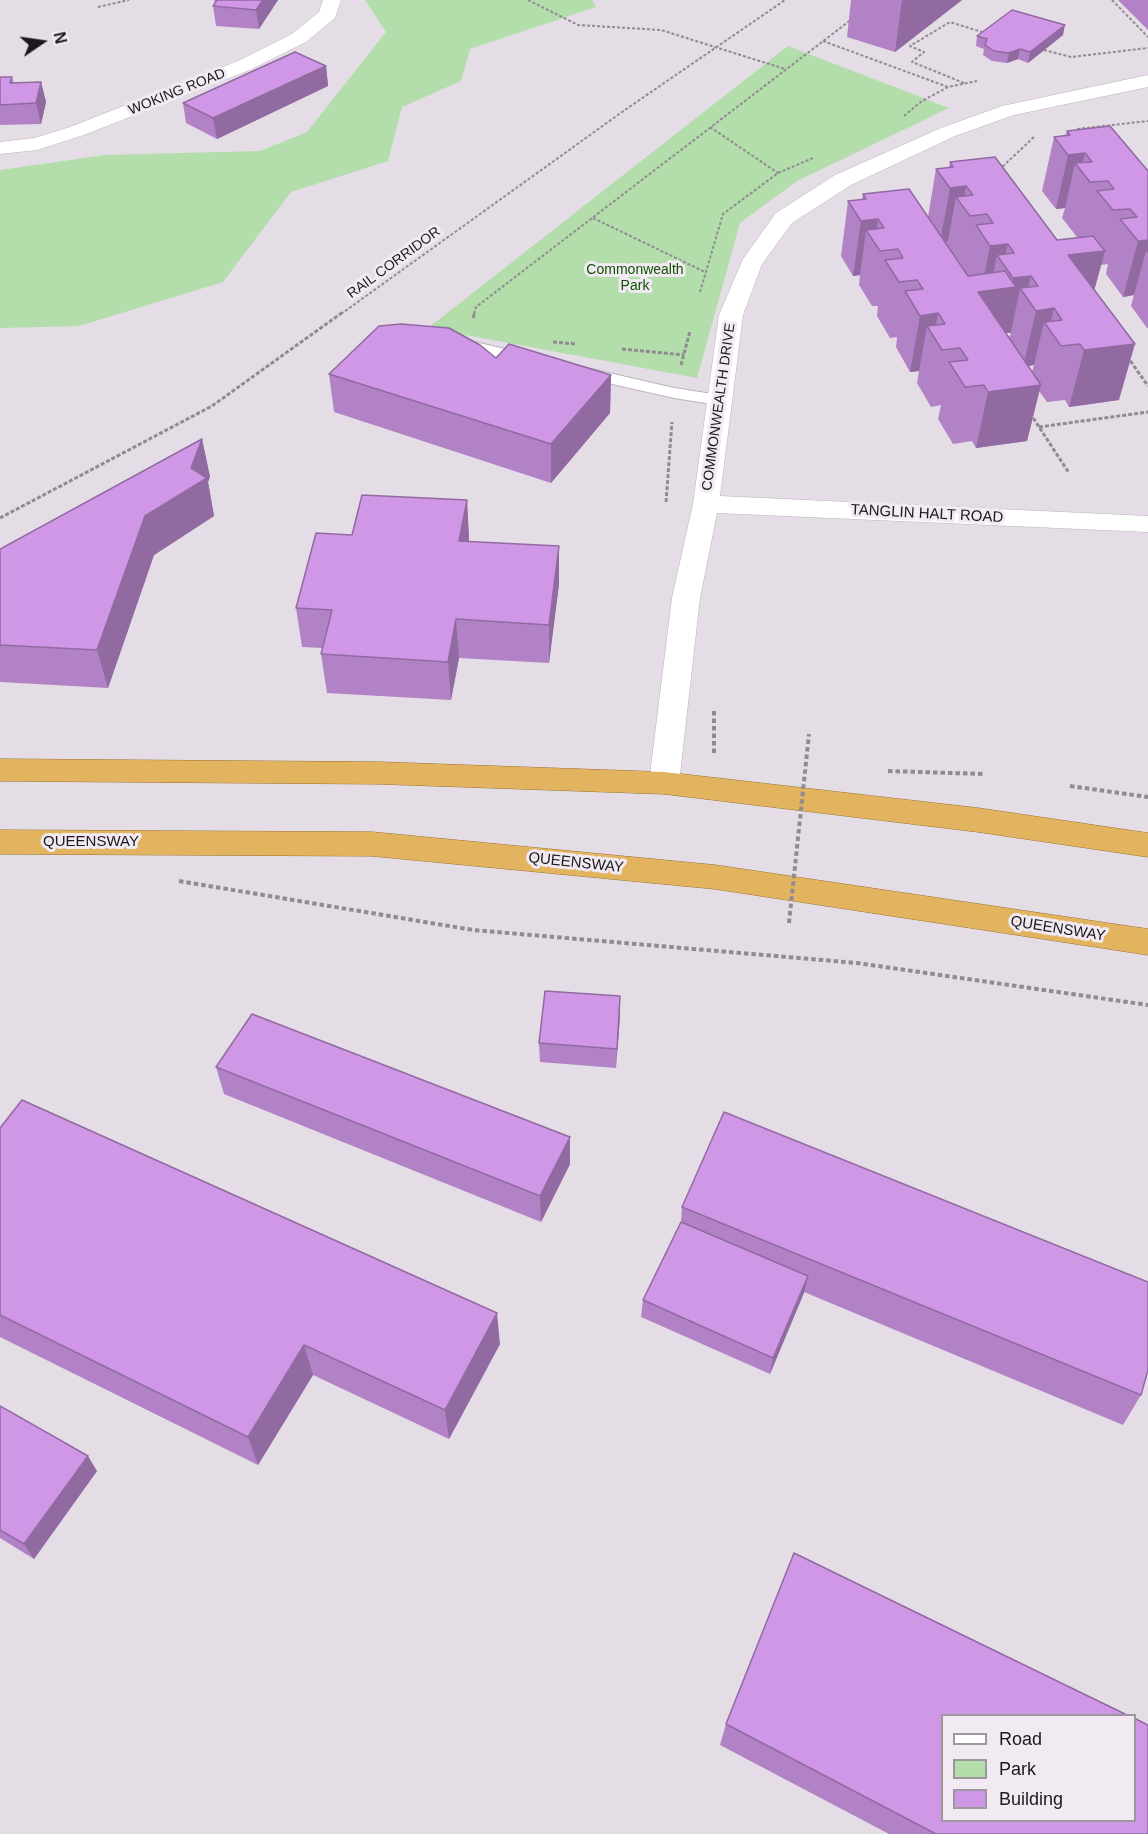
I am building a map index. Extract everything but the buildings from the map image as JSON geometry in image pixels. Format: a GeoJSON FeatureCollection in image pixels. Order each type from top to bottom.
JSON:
{"type":"FeatureCollection","features":[{"type":"Feature","properties":{"kind":"highway"},"geometry":{"type":"LineString","coordinates":[[0,770],[379,773],[664,783],[978,820],[1148,845]]}},
{"type":"Feature","properties":{"kind":"highway","name":"QUEENSWAY"},"geometry":{"type":"LineString","coordinates":[[0,842],[372,844],[715,877],[1148,942]]}},
{"type":"Feature","properties":{"kind":"street","name":"WOKING ROAD"},"geometry":{"type":"LineString","coordinates":[[0,148],[37,144],[77,131],[245,65],[299,38],[328,14],[332,0]]}},
{"type":"Feature","properties":{"kind":"street","name":"COMMONWEALTH DRIVE"},"geometry":{"type":"LineString","coordinates":[[664,783],[686,598],[706,504],[731,315],[751,264],[784,218],[843,180],[948,132],[1009,110],[1148,81]]}},
{"type":"Feature","properties":{"kind":"street","name":"TANGLIN HALT ROAD"},"geometry":{"type":"LineString","coordinates":[[706,504],[1148,524]]}},
{"type":"Feature","properties":{"kind":"lane"},"geometry":{"type":"LineString","coordinates":[[445,341],[548,364]]}},
{"type":"Feature","properties":{"kind":"lane"},"geometry":{"type":"LineString","coordinates":[[571,370],[674,393],[720,400]]}},
{"type":"Feature","properties":{"kind":"path"},"geometry":{"type":"LineString","coordinates":[[98,7],[129,0]]}},
{"type":"Feature","properties":{"kind":"path"},"geometry":{"type":"LineString","coordinates":[[528,0],[578,25],[661,30],[785,69]]}},
{"type":"Feature","properties":{"kind":"path","name":"RAIL CORRIDOR"},"geometry":{"type":"LineString","coordinates":[[0,518],[212,406],[622,112],[785,0]]}},
{"type":"Feature","properties":{"kind":"path"},"geometry":{"type":"LineString","coordinates":[[1112,0],[1148,37]]}},
{"type":"Feature","properties":{"kind":"path"},"geometry":{"type":"LineString","coordinates":[[474,321],[476,308],[853,18]]}},
{"type":"Feature","properties":{"kind":"path"},"geometry":{"type":"LineString","coordinates":[[965,83],[912,63],[924,52],[910,46],[950,22],[991,34]]}},
{"type":"Feature","properties":{"kind":"path"},"geometry":{"type":"LineString","coordinates":[[823,41],[948,87]]}},
{"type":"Feature","properties":{"kind":"path"},"geometry":{"type":"LineString","coordinates":[[1044,50],[1071,57],[1148,48]]}},
{"type":"Feature","properties":{"kind":"path"},"geometry":{"type":"LineString","coordinates":[[902,118],[922,100],[948,87],[977,81]]}},
{"type":"Feature","properties":{"kind":"path"},"geometry":{"type":"LineString","coordinates":[[1069,130],[1148,122]]}},
{"type":"Feature","properties":{"kind":"path"},"geometry":{"type":"LineString","coordinates":[[710,127],[778,173]]}},
{"type":"Feature","properties":{"kind":"path"},"geometry":{"type":"LineString","coordinates":[[1100,127],[1106,135]]}},
{"type":"Feature","properties":{"kind":"path"},"geometry":{"type":"LineString","coordinates":[[997,172],[1038,133]]}},
{"type":"Feature","properties":{"kind":"path"},"geometry":{"type":"LineString","coordinates":[[700,293],[723,214],[778,173],[817,156]]}},
{"type":"Feature","properties":{"kind":"path"},"geometry":{"type":"LineString","coordinates":[[593,218],[705,272]]}},
{"type":"Feature","properties":{"kind":"path"},"geometry":{"type":"LineString","coordinates":[[666,512],[674,393],[692,324]]}},
{"type":"Feature","properties":{"kind":"path"},"geometry":{"type":"LineString","coordinates":[[544,341],[579,345]]}},
{"type":"Feature","properties":{"kind":"path"},"geometry":{"type":"LineString","coordinates":[[614,348],[684,355]]}},
{"type":"Feature","properties":{"kind":"path"},"geometry":{"type":"LineString","coordinates":[[1127,356],[1148,386]]}},
{"type":"Feature","properties":{"kind":"path"},"geometry":{"type":"LineString","coordinates":[[1026,407],[1069,473]]}},
{"type":"Feature","properties":{"kind":"path"},"geometry":{"type":"LineString","coordinates":[[1039,427],[1148,412]]}},
{"type":"Feature","properties":{"kind":"path"},"geometry":{"type":"LineString","coordinates":[[713,765],[714,703]]}},
{"type":"Feature","properties":{"kind":"path"},"geometry":{"type":"LineString","coordinates":[[789,923],[808,734]]}},
{"type":"Feature","properties":{"kind":"path"},"geometry":{"type":"LineString","coordinates":[[1070,786],[1148,797]]}},
{"type":"Feature","properties":{"kind":"path"},"geometry":{"type":"LineString","coordinates":[[175,880],[473,930],[857,963],[1148,1005]]}},
{"type":"Feature","properties":{"kind":"green space"},"geometry":{"type":"Polygon","coordinates":[[[365,0],[592,0],[596,7],[470,49],[461,81],[402,107],[388,161],[291,192],[223,282],[79,326],[0,328],[0,170],[105,155],[260,151],[307,132],[386,32],[365,0]]]}},
{"type":"Feature","properties":{"kind":"green space","name":"Commonwealth Park"},"geometry":{"type":"Polygon","coordinates":[[[788,46],[949,108],[797,181],[740,223],[697,378],[428,328],[788,46]]]}}]}
